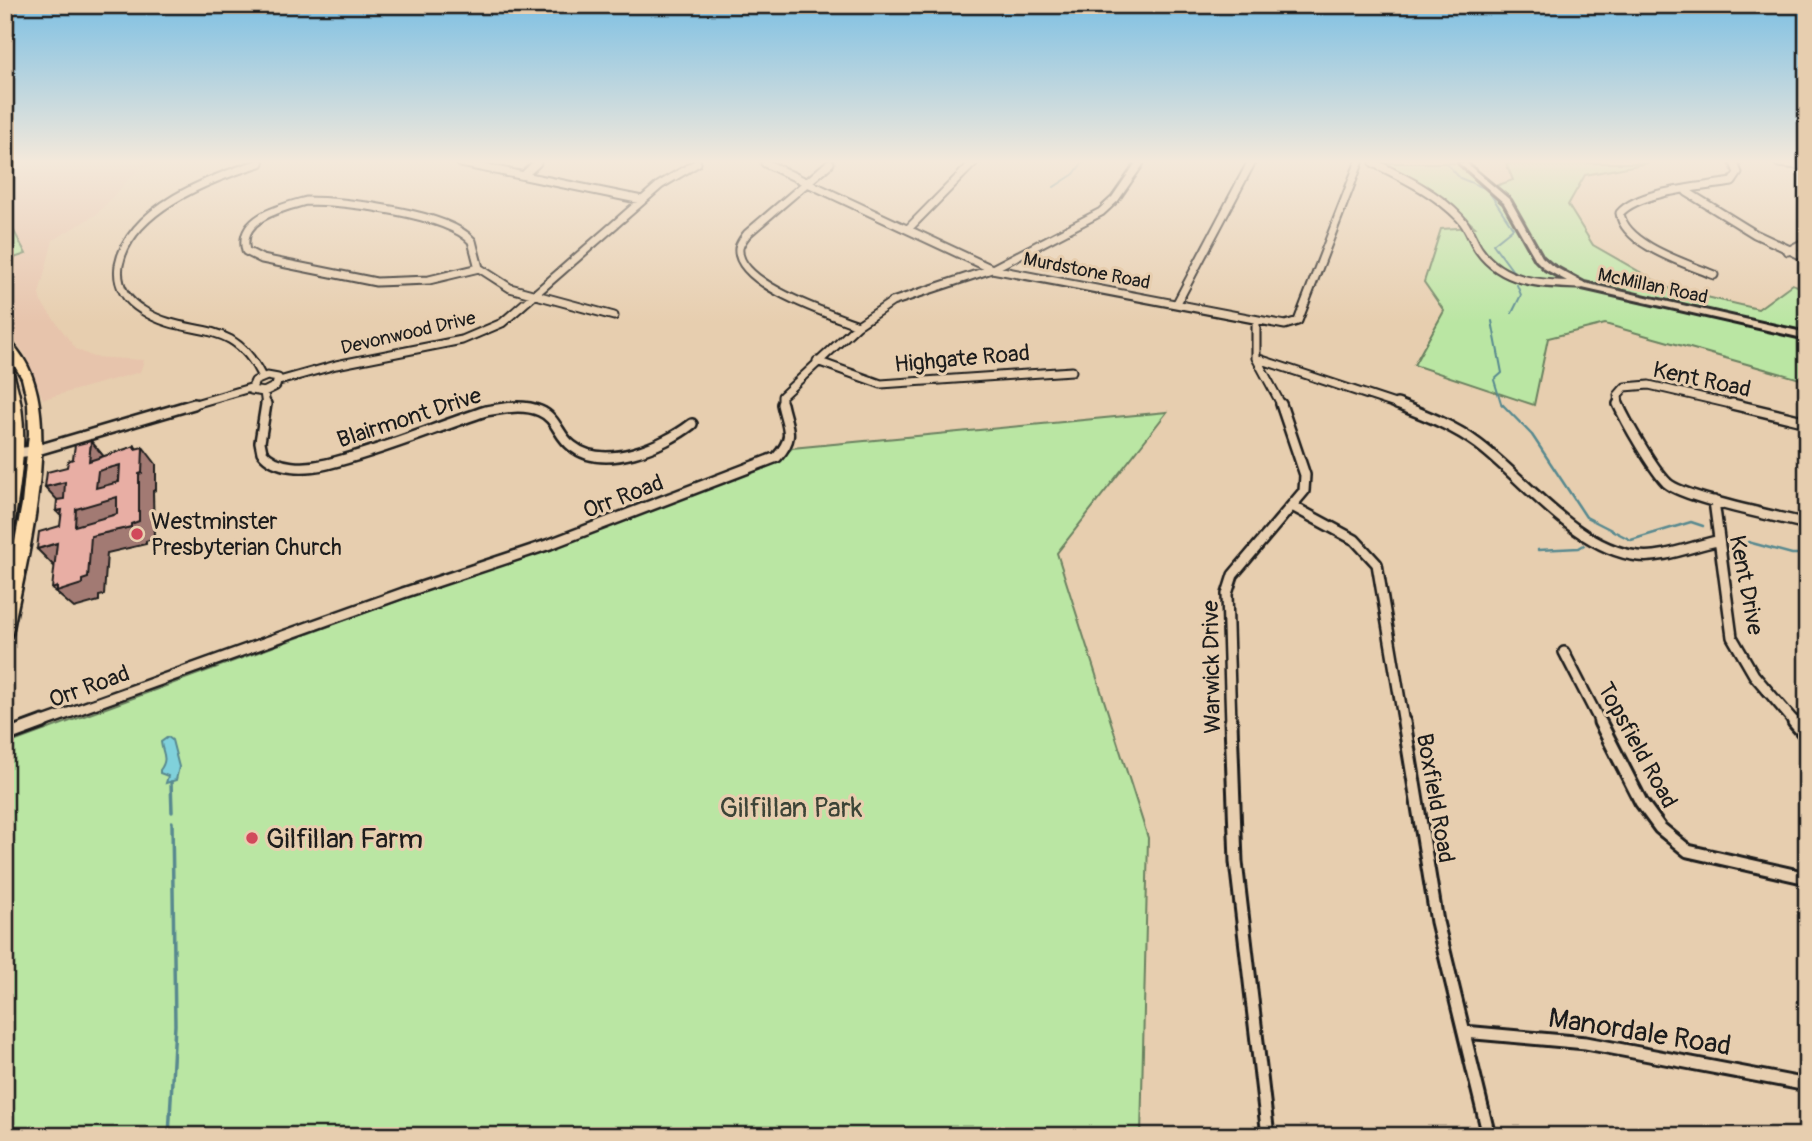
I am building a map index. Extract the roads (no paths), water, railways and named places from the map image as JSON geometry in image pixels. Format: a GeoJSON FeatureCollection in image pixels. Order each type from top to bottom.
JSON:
{"type":"FeatureCollection","features":[{"type":"Feature","properties":{"kind":"main road"},"geometry":{"type":"LineString","coordinates":[[5,342],[19,360],[28,379],[35,420],[34,451],[5,634]]}},
{"type":"Feature","properties":{"kind":"main road"},"geometry":{"type":"LineString","coordinates":[[5,366],[18,413],[12,454],[14,480],[5,537]]}},
{"type":"Feature","properties":{"kind":"street"},"geometry":{"type":"LineString","coordinates":[[154,216],[131,236],[119,258],[119,285],[125,296],[142,311],[163,320],[220,334],[239,342],[257,360],[262,377]]}},
{"type":"Feature","properties":{"kind":"street"},"geometry":{"type":"LineString","coordinates":[[264,216],[247,229],[243,239],[246,251],[262,259],[376,282],[401,284],[479,268],[510,288],[614,316]]}},
{"type":"Feature","properties":{"kind":"street"},"geometry":{"type":"LineString","coordinates":[[403,216],[457,228],[475,245],[479,268]]}},
{"type":"Feature","properties":{"kind":"street","name":"Devonwood Drive"},"geometry":{"type":"LineString","coordinates":[[279,381],[329,367],[463,340],[502,323],[625,216]]}},
{"type":"Feature","properties":{"kind":"street"},"geometry":{"type":"LineString","coordinates":[[768,216],[747,234],[739,248],[741,262],[753,277],[771,288],[858,325]]}},
{"type":"Feature","properties":{"kind":"street","name":"Murdstone Road"},"geometry":{"type":"LineString","coordinates":[[880,216],[992,269],[1256,320]]}},
{"type":"Feature","properties":{"kind":"street"},"geometry":{"type":"LineString","coordinates":[[908,229],[921,216]]}},
{"type":"Feature","properties":{"kind":"street","name":"Orr Road"},"geometry":{"type":"LineString","coordinates":[[5,736],[403,593],[550,544],[777,457],[790,443],[791,436],[781,408],[782,396],[858,325],[892,302],[992,269],[1093,216]]}},
{"type":"Feature","properties":{"kind":"street"},"geometry":{"type":"LineString","coordinates":[[1177,303],[1223,216]]}},
{"type":"Feature","properties":{"kind":"street"},"geometry":{"type":"LineString","coordinates":[[1256,320],[1285,325],[1298,321],[1338,216]]}},
{"type":"Feature","properties":{"kind":"street"},"geometry":{"type":"LineString","coordinates":[[1459,216],[1479,251],[1493,268],[1504,275],[1560,285],[1581,285]]}},
{"type":"Feature","properties":{"kind":"street","name":"McMillan Road"},"geometry":{"type":"LineString","coordinates":[[1515,216],[1539,258],[1548,267],[1581,285],[1807,335]]}},
{"type":"Feature","properties":{"kind":"street"},"geometry":{"type":"LineString","coordinates":[[1620,216],[1621,223],[1650,246],[1714,275]]}},
{"type":"Feature","properties":{"kind":"street"},"geometry":{"type":"LineString","coordinates":[[1726,216],[1755,234],[1807,258]]}},
{"type":"Feature","properties":{"kind":"street"},"geometry":{"type":"LineString","coordinates":[[1788,251],[1807,241]]}},
{"type":"Feature","properties":{"kind":"street","name":"Warwick Drive"},"geometry":{"type":"LineString","coordinates":[[1256,320],[1256,358],[1287,415],[1305,475],[1304,491],[1233,575],[1227,594],[1236,862],[1268,1136]]}},
{"type":"Feature","properties":{"kind":"street"},"geometry":{"type":"LineString","coordinates":[[1256,358],[1422,414],[1460,432],[1510,469],[1578,530],[1611,548],[1639,556],[1717,541]]}},
{"type":"Feature","properties":{"kind":"street","name":"Highgate Road"},"geometry":{"type":"LineString","coordinates":[[817,361],[881,384],[1072,371]]}},
{"type":"Feature","properties":{"kind":"street"},"geometry":{"type":"LineString","coordinates":[[12,454],[34,451],[250,388],[252,383],[262,377],[275,377],[279,381],[273,389],[264,392],[256,393],[250,388]]}},
{"type":"Feature","properties":{"kind":"street","name":"Kent Road"},"geometry":{"type":"LineString","coordinates":[[1714,501],[1679,490],[1658,472],[1618,404],[1618,395],[1625,387],[1649,385],[1667,388],[1807,422]]}},
{"type":"Feature","properties":{"kind":"street","name":"Blairmont Drive"},"geometry":{"type":"LineString","coordinates":[[264,392],[267,414],[260,443],[261,450],[274,463],[299,467],[327,464],[486,411],[506,408],[522,407],[554,420],[566,442],[573,448],[597,456],[639,451],[680,436],[692,424]]}},
{"type":"Feature","properties":{"kind":"street"},"geometry":{"type":"LineString","coordinates":[[5,466],[14,480]]}},
{"type":"Feature","properties":{"kind":"street"},"geometry":{"type":"LineString","coordinates":[[1714,501],[1807,524]]}},
{"type":"Feature","properties":{"kind":"street","name":"Kent Drive"},"geometry":{"type":"LineString","coordinates":[[1714,501],[1717,541],[1732,637],[1754,675],[1807,737]]}},
{"type":"Feature","properties":{"kind":"street","name":"Boxfield Road"},"geometry":{"type":"LineString","coordinates":[[1293,507],[1355,540],[1377,564],[1437,922],[1489,1136]]}},
{"type":"Feature","properties":{"kind":"street","name":"Topsfield Road"},"geometry":{"type":"LineString","coordinates":[[1564,652],[1641,802],[1660,828],[1688,851],[1807,878]]}},
{"type":"Feature","properties":{"kind":"street","name":"Manordale Road"},"geometry":{"type":"LineString","coordinates":[[1464,1032],[1586,1044],[1807,1086]]}},
{"type":"Feature","properties":{"kind":"water"},"geometry":{"type":"Polygon","coordinates":[[[168,737],[172,740],[179,767],[176,780],[166,783],[168,776],[160,773],[165,759],[161,742],[168,737]]]}},
{"type":"Feature","properties":{"kind":"waterway"},"geometry":{"type":"LineString","coordinates":[[1505,216],[1513,228],[1493,244],[1515,274]]}},
{"type":"Feature","properties":{"kind":"waterway"},"geometry":{"type":"LineString","coordinates":[[1512,313],[1521,295],[1517,285]]}},
{"type":"Feature","properties":{"kind":"waterway"},"geometry":{"type":"LineString","coordinates":[[1492,321],[1502,373],[1494,380],[1502,406]]}},
{"type":"Feature","properties":{"kind":"waterway"},"geometry":{"type":"LineString","coordinates":[[1502,404],[1532,435],[1586,517],[1631,540],[1691,522],[1703,526]]}},
{"type":"Feature","properties":{"kind":"waterway"},"geometry":{"type":"LineString","coordinates":[[1748,542],[1792,554],[1807,554]]}},
{"type":"Feature","properties":{"kind":"waterway"},"geometry":{"type":"LineString","coordinates":[[1538,550],[1579,548],[1584,545]]}},
{"type":"Feature","properties":{"kind":"waterway"},"geometry":{"type":"LineString","coordinates":[[171,782],[172,812]]}},
{"type":"Feature","properties":{"kind":"waterway"},"geometry":{"type":"LineString","coordinates":[[169,1136],[175,1025],[172,822]]}},
{"type":"Feature","properties":{"kind":"place","name":"Westminster Presbyterian Church"},"geometry":{"type":"Point","coordinates":[137,534]}},
{"type":"Feature","properties":{"kind":"place","name":"Gilfillan Farm"},"geometry":{"type":"Point","coordinates":[252,838]}},
{"type":"Feature","properties":{"kind":"park label","name":"Gilfillan Park"},"geometry":{"type":"Point","coordinates":[791,807]}}]}
